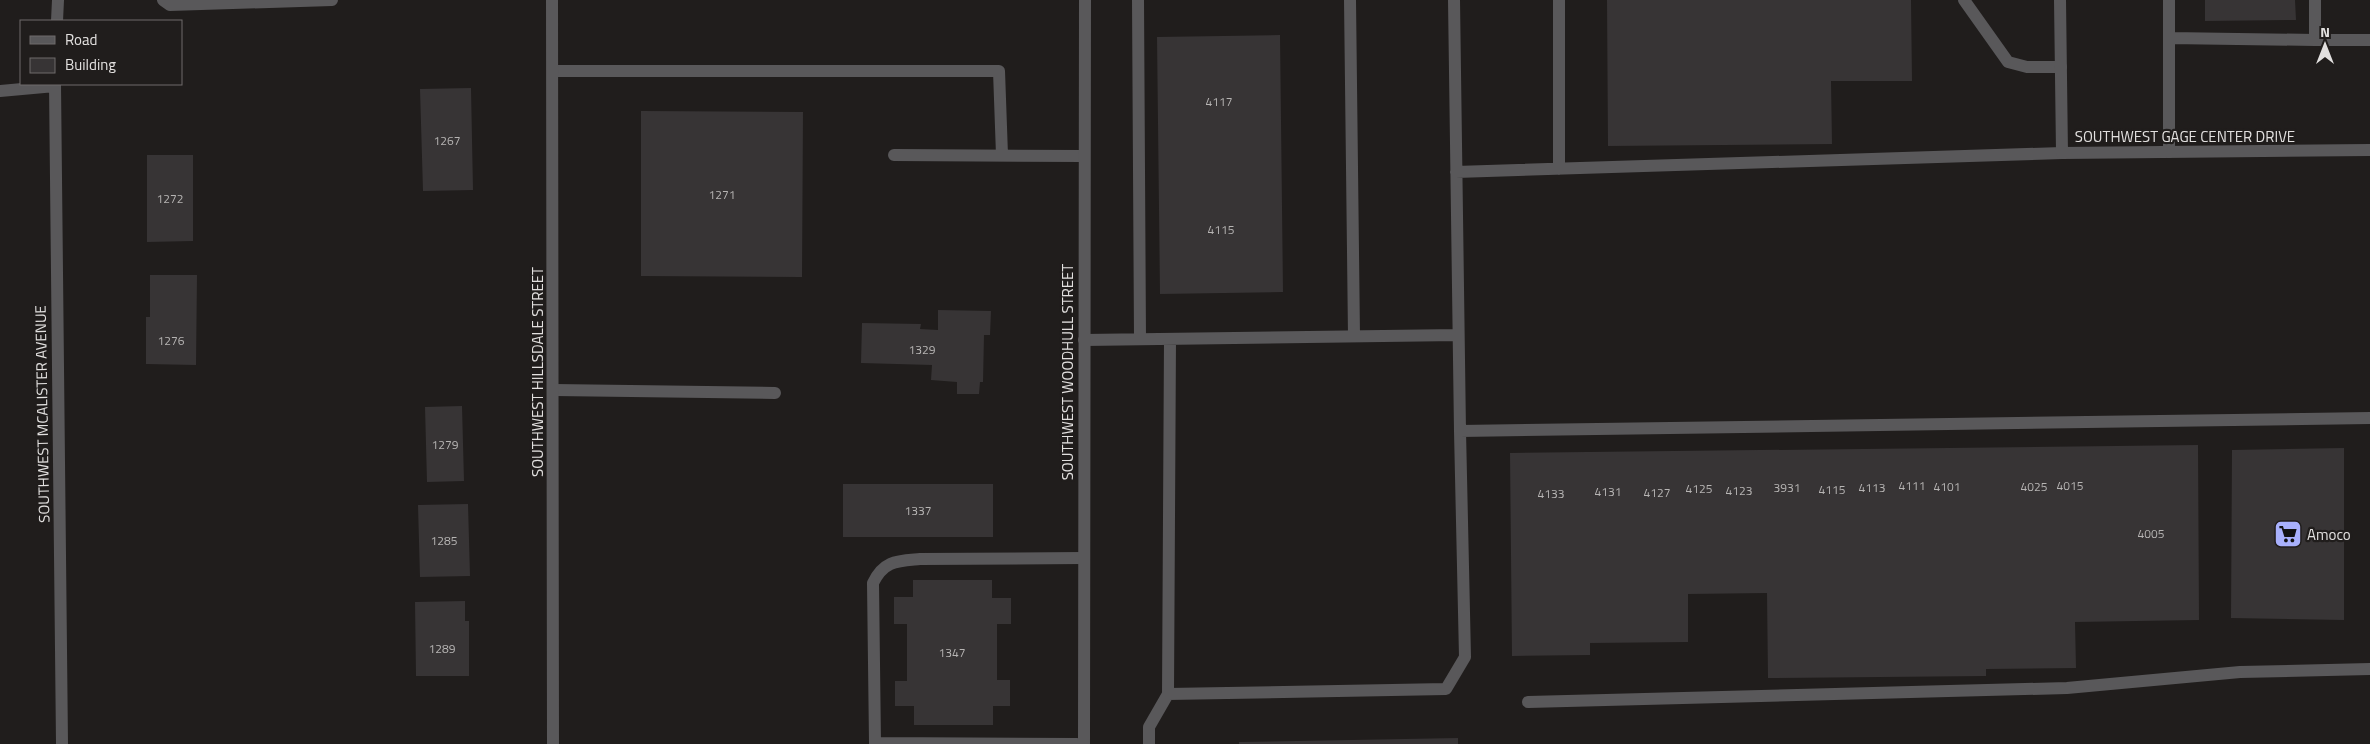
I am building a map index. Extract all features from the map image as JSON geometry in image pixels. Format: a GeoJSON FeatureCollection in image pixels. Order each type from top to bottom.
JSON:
{"type":"FeatureCollection","features":[{"type":"Feature","properties":{"kind":"street"},"geometry":{"type":"LineString","coordinates":[[57,20],[58,0]]}},
{"type":"Feature","properties":{"kind":"street"},"geometry":{"type":"LineString","coordinates":[[163,0],[170,5],[332,0]]}},
{"type":"Feature","properties":{"kind":"street","name":"SOUTHWEST HILLSDALE STREET"},"geometry":{"type":"LineString","coordinates":[[552,0],[554,744]]}},
{"type":"Feature","properties":{"kind":"street","name":"SOUTHWEST WOODHULL STREET"},"geometry":{"type":"LineString","coordinates":[[1084,744],[1085,0]]}},
{"type":"Feature","properties":{"kind":"street"},"geometry":{"type":"LineString","coordinates":[[1138,0],[1140,339]]}},
{"type":"Feature","properties":{"kind":"street"},"geometry":{"type":"LineString","coordinates":[[1350,0],[1354,336]]}},
{"type":"Feature","properties":{"kind":"street"},"geometry":{"type":"LineString","coordinates":[[1168,694],[1446,689],[1465,657],[1458,335],[1454,0]]}},
{"type":"Feature","properties":{"kind":"street"},"geometry":{"type":"LineString","coordinates":[[1559,0],[1560,169]]}},
{"type":"Feature","properties":{"kind":"street"},"geometry":{"type":"LineString","coordinates":[[1964,0],[2008,62],[2028,66],[2061,66]]}},
{"type":"Feature","properties":{"kind":"street","name":"SOUTHWEST GAGE CENTER DRIVE"},"geometry":{"type":"LineString","coordinates":[[2060,0],[2062,153],[2370,150]]}},
{"type":"Feature","properties":{"kind":"street"},"geometry":{"type":"LineString","coordinates":[[2169,0],[2169,152]]}},
{"type":"Feature","properties":{"kind":"street"},"geometry":{"type":"LineString","coordinates":[[2315,0],[2315,40]]}},
{"type":"Feature","properties":{"kind":"street"},"geometry":{"type":"LineString","coordinates":[[2170,38],[2370,40]]}},
{"type":"Feature","properties":{"kind":"street"},"geometry":{"type":"LineString","coordinates":[[553,71],[999,71],[1002,155]]}},
{"type":"Feature","properties":{"kind":"street"},"geometry":{"type":"LineString","coordinates":[[0,91],[55,85]]}},
{"type":"Feature","properties":{"kind":"street","name":"SOUTHWEST MCALISTER AVENUE"},"geometry":{"type":"LineString","coordinates":[[55,85],[62,744]]}},
{"type":"Feature","properties":{"kind":"street"},"geometry":{"type":"LineString","coordinates":[[1456,172],[2062,153]]}},
{"type":"Feature","properties":{"kind":"street"},"geometry":{"type":"LineString","coordinates":[[894,154],[1084,156]]}},
{"type":"Feature","properties":{"kind":"street"},"geometry":{"type":"LineString","coordinates":[[1084,340],[1458,335]]}},
{"type":"Feature","properties":{"kind":"street"},"geometry":{"type":"LineString","coordinates":[[1149,744],[1149,727],[1168,694],[1170,339]]}},
{"type":"Feature","properties":{"kind":"street"},"geometry":{"type":"LineString","coordinates":[[554,390],[775,393]]}},
{"type":"Feature","properties":{"kind":"street"},"geometry":{"type":"LineString","coordinates":[[1460,431],[2370,418]]}},
{"type":"Feature","properties":{"kind":"street"},"geometry":{"type":"LineString","coordinates":[[1077,744],[875,743],[873,583],[879,571],[894,562],[920,559],[1083,558]]}},
{"type":"Feature","properties":{"kind":"street"},"geometry":{"type":"LineString","coordinates":[[1528,702],[2067,688],[2240,672],[2370,669]]}},
{"type":"Feature","properties":{"kind":"building"},"geometry":{"type":"Polygon","coordinates":[[[1607,0],[1911,0],[1912,81],[1831,81],[1832,144],[1608,146],[1607,0]]]}},
{"type":"Feature","properties":{"kind":"building"},"geometry":{"type":"Polygon","coordinates":[[[2205,0],[2295,0],[2296,20],[2205,21],[2205,0]]]}},
{"type":"Feature","properties":{"kind":"building"},"geometry":{"type":"Polygon","coordinates":[[[1280,35],[1283,292],[1160,294],[1157,37],[1280,35]]]}},
{"type":"Feature","properties":{"kind":"building"},"geometry":{"type":"Polygon","coordinates":[[[471,88],[473,190],[423,191],[420,89],[471,88]]]}},
{"type":"Feature","properties":{"kind":"building"},"geometry":{"type":"Polygon","coordinates":[[[641,111],[803,112],[802,277],[641,276],[641,111]]]}},
{"type":"Feature","properties":{"kind":"building"},"geometry":{"type":"Polygon","coordinates":[[[147,155],[193,155],[193,241],[147,242],[147,155]]]}},
{"type":"Feature","properties":{"kind":"building"},"geometry":{"type":"Polygon","coordinates":[[[150,275],[197,275],[196,365],[146,364],[146,317],[150,317],[150,275]]]}},
{"type":"Feature","properties":{"kind":"building"},"geometry":{"type":"Polygon","coordinates":[[[938,310],[991,311],[990,335],[984,335],[983,382],[980,382],[979,394],[957,394],[957,382],[931,380],[932,365],[861,363],[862,323],[921,324],[920,329],[938,330],[938,310]]]}},
{"type":"Feature","properties":{"kind":"building"},"geometry":{"type":"Polygon","coordinates":[[[462,406],[464,481],[427,482],[425,407],[462,406]]]}},
{"type":"Feature","properties":{"kind":"building"},"geometry":{"type":"Polygon","coordinates":[[[2198,445],[2199,620],[2075,622],[2076,668],[1986,669],[1986,676],[1768,678],[1767,593],[1688,594],[1688,642],[1590,643],[1590,655],[1512,656],[1510,453],[2198,445]]]}},
{"type":"Feature","properties":{"kind":"building","name":"Amoco"},"geometry":{"type":"Polygon","coordinates":[[[2344,448],[2344,620],[2231,618],[2232,450],[2344,448]]]}},
{"type":"Feature","properties":{"kind":"building"},"geometry":{"type":"Polygon","coordinates":[[[843,484],[993,484],[993,537],[843,537],[843,484]]]}},
{"type":"Feature","properties":{"kind":"building"},"geometry":{"type":"Polygon","coordinates":[[[468,504],[470,576],[420,577],[418,505],[468,504]]]}},
{"type":"Feature","properties":{"kind":"building"},"geometry":{"type":"Polygon","coordinates":[[[913,580],[992,580],[992,598],[1011,598],[1011,624],[997,624],[997,680],[1010,680],[1010,706],[993,706],[993,725],[914,725],[914,706],[895,706],[895,681],[907,681],[907,624],[894,624],[894,597],[913,597],[913,580]]]}},
{"type":"Feature","properties":{"kind":"building"},"geometry":{"type":"Polygon","coordinates":[[[465,601],[465,621],[469,621],[469,676],[416,676],[415,602],[465,601]]]}},
{"type":"Feature","properties":{"kind":"building"},"geometry":{"type":"Polygon","coordinates":[[[1458,738],[1458,744],[1239,744],[1239,742],[1458,738]]]}},
{"type":"Feature","properties":{"kind":"place","name":"Amoco"},"geometry":{"type":"Point","coordinates":[2288,534]}}]}
